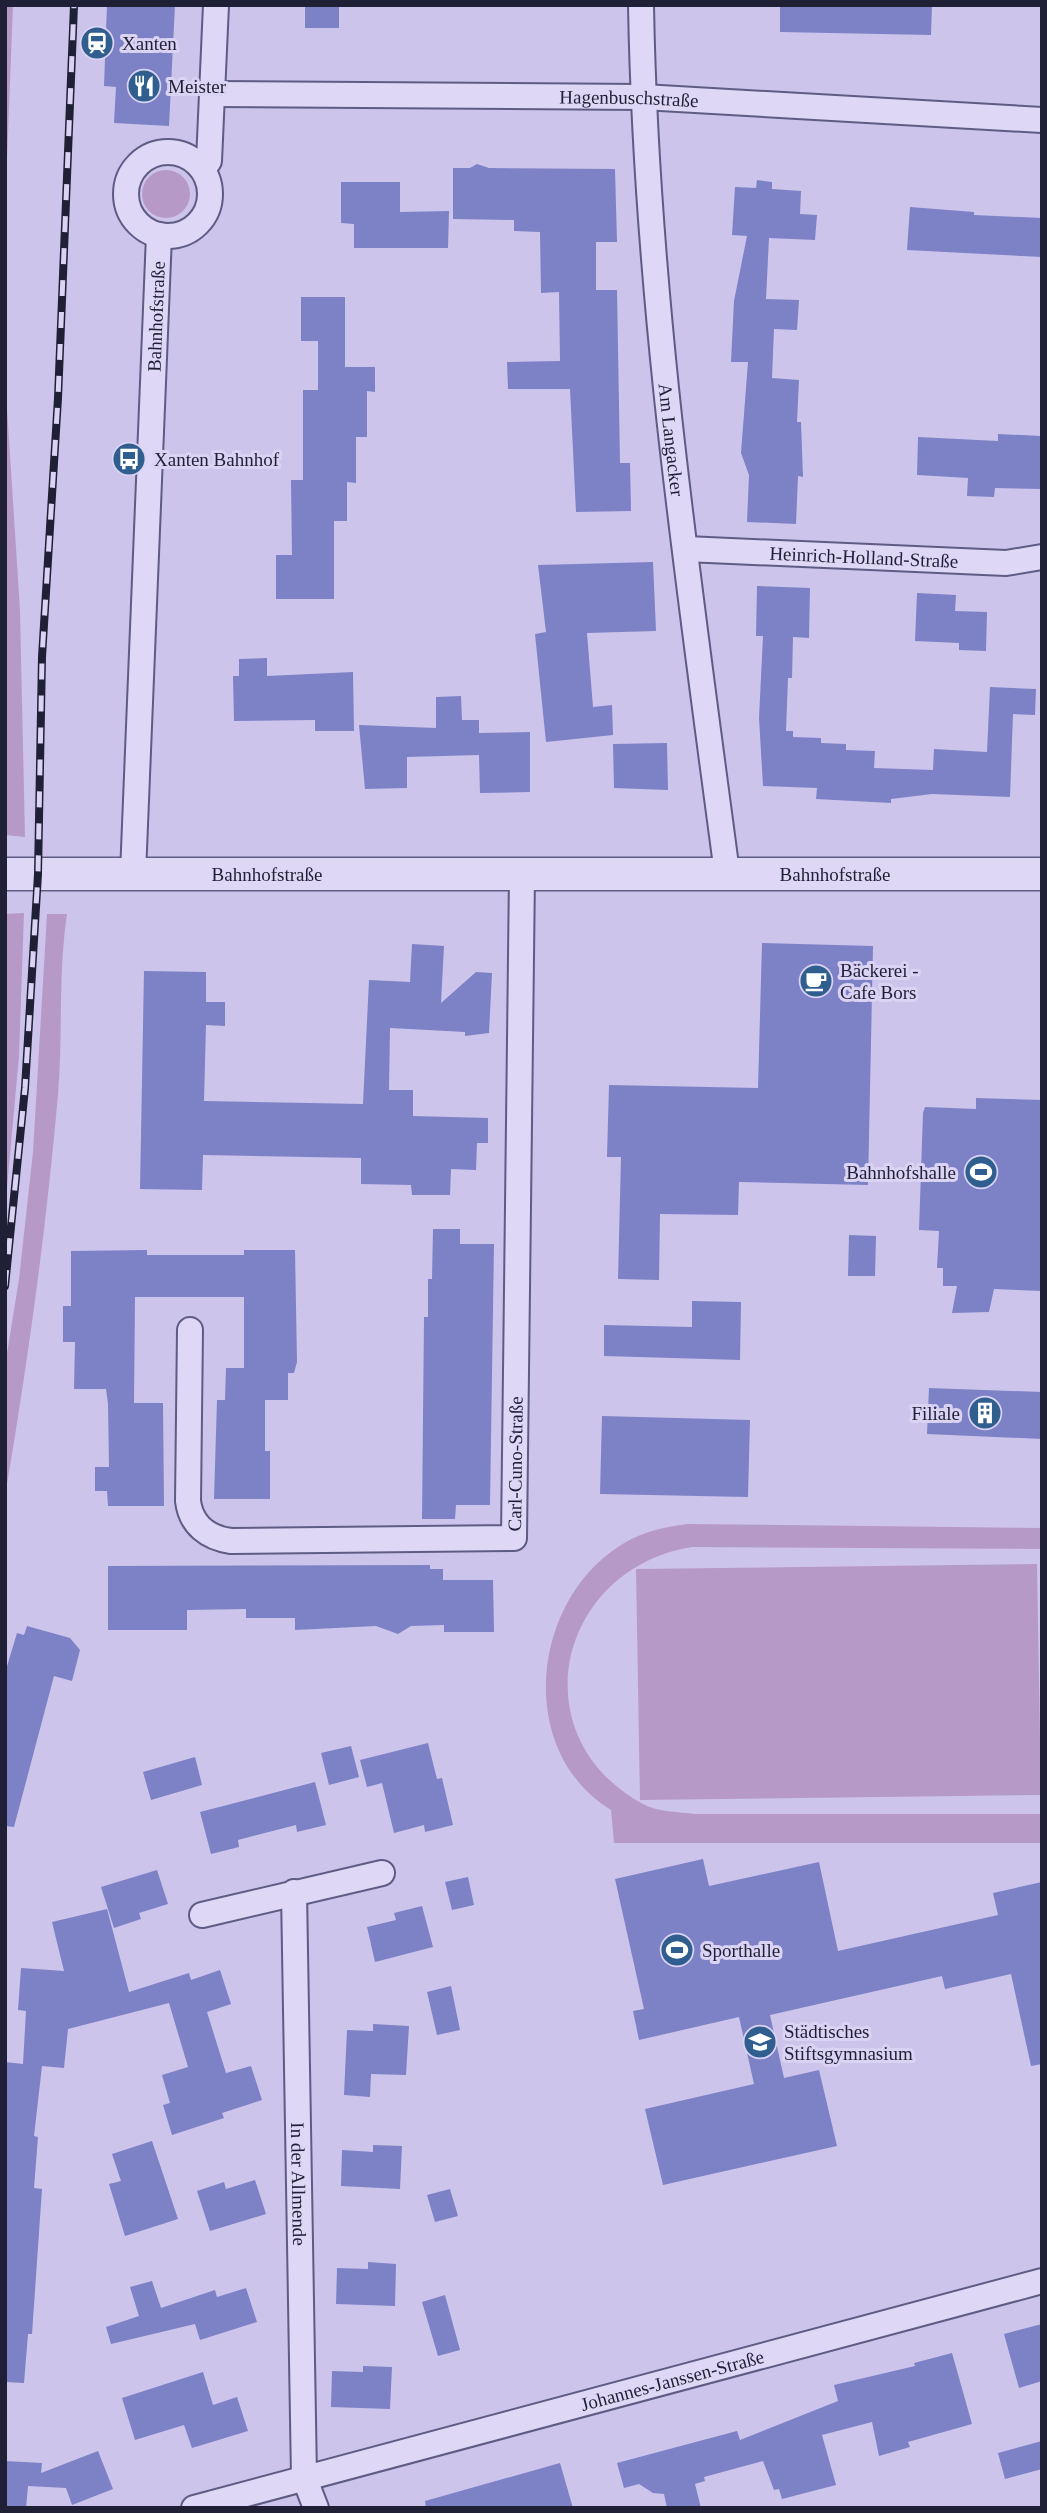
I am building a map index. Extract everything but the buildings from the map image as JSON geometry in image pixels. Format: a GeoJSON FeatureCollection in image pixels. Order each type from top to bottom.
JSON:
{"type":"FeatureCollection","features":[{"type":"Feature","properties":{"kind":"street","name":"Bahnhofstraße"},"geometry":{"type":"LineString","coordinates":[[203,169],[209,160],[216,5]]}},
{"type":"Feature","properties":{"kind":"street","name":"Am Langacker"},"geometry":{"type":"LineString","coordinates":[[641,5],[643,97],[662,348],[727,873]]}},
{"type":"Feature","properties":{"kind":"street","name":"Hagenbuschstraße"},"geometry":{"type":"LineString","coordinates":[[214,94],[643,97],[1042,120]]}},
{"type":"Feature","properties":{"kind":"street","name":"Bahnhofstraße"},"geometry":{"type":"LineString","coordinates":[[179,153],[203,169],[209,185],[210,202],[204,217],[192,229],[176,235],[159,235],[145,229],[134,218],[126,189],[130,175],[151,155],[179,153]]}},
{"type":"Feature","properties":{"kind":"street","name":"Bahnhofstraße"},"geometry":{"type":"LineString","coordinates":[[159,235],[133,874],[1042,874]]}},
{"type":"Feature","properties":{"kind":"street","name":"Heinrich-Holland-Straße"},"geometry":{"type":"LineString","coordinates":[[686,549],[1006,563],[1042,557]]}},
{"type":"Feature","properties":{"kind":"street"},"geometry":{"type":"LineString","coordinates":[[5,874],[133,874]]}},
{"type":"Feature","properties":{"kind":"street","name":"Carl-Cuno-Straße"},"geometry":{"type":"LineString","coordinates":[[190,1331],[188,1501],[195,1522],[209,1535],[231,1541],[514,1538],[522,874]]}},
{"type":"Feature","properties":{"kind":"street"},"geometry":{"type":"LineString","coordinates":[[202,1915],[382,1873]]}},
{"type":"Feature","properties":{"kind":"street","name":"In der Allmende"},"geometry":{"type":"LineString","coordinates":[[294,1892],[304,2477]]}},
{"type":"Feature","properties":{"kind":"street","name":"Johannes-Janssen-Straße"},"geometry":{"type":"LineString","coordinates":[[194,2508],[1042,2281]]}},
{"type":"Feature","properties":{"kind":"street"},"geometry":{"type":"LineString","coordinates":[[304,2477],[316,2508]]}},
{"type":"Feature","properties":{"kind":"shaded area"},"geometry":{"type":"Polygon","coordinates":[[[5,5],[13,5],[5,213],[5,5]]]}},
{"type":"Feature","properties":{"kind":"shaded area"},"geometry":{"type":"Polygon","coordinates":[[[166,170],[183,177],[190,194],[183,211],[166,218],[149,211],[142,194],[149,177],[166,170]]]}},
{"type":"Feature","properties":{"kind":"shaded area"},"geometry":{"type":"Polygon","coordinates":[[[5,377],[20,610],[25,837],[5,835],[5,377]]]}},
{"type":"Feature","properties":{"kind":"shaded area"},"geometry":{"type":"Polygon","coordinates":[[[24,913],[19,1056],[5,1210],[5,914],[24,913]]]}},
{"type":"Feature","properties":{"kind":"shaded area"},"geometry":{"type":"Polygon","coordinates":[[[47,914],[67,914],[62,959],[58,1095],[36,1296],[5,1496],[5,1366],[19,1279],[33,1152],[47,914]]]}},
{"type":"Feature","properties":{"kind":"shaded area"},"geometry":{"type":"Polygon","coordinates":[[[687,1524],[1042,1528],[1042,1549],[692,1547],[646,1562],[610,1587],[584,1620],[570,1659],[568,1699],[579,1739],[604,1775],[649,1807],[695,1814],[1042,1814],[1042,1843],[614,1843],[611,1810],[580,1784],[559,1752],[548,1715],[546,1676],[553,1638],[568,1602],[591,1570],[621,1545],[645,1533],[687,1524]]]}},
{"type":"Feature","properties":{"kind":"shaded area"},"geometry":{"type":"Polygon","coordinates":[[[1037,1564],[1041,1795],[640,1800],[636,1569],[1037,1564]]]}},
{"type":"Feature","properties":{"kind":"railway"},"geometry":{"type":"LineString","coordinates":[[5,1286],[25,1088],[38,874],[42,657],[58,398],[74,5]]}},
{"type":"Feature","properties":{"kind":"place","name":"Xanten"},"geometry":{"type":"Point","coordinates":[97,43]}},
{"type":"Feature","properties":{"kind":"place","name":"Meister"},"geometry":{"type":"Point","coordinates":[144,86]}},
{"type":"Feature","properties":{"kind":"place","name":"Xanten Bahnhof"},"geometry":{"type":"Point","coordinates":[129,459]}},
{"type":"Feature","properties":{"kind":"place","name":"Bäckerei - Cafe Bors"},"geometry":{"type":"Point","coordinates":[816,981]}},
{"type":"Feature","properties":{"kind":"place","name":"Bahnhofshalle"},"geometry":{"type":"Point","coordinates":[981,1172]}},
{"type":"Feature","properties":{"kind":"place","name":"Filiale"},"geometry":{"type":"Point","coordinates":[985,1413]}},
{"type":"Feature","properties":{"kind":"place","name":"Sporthalle"},"geometry":{"type":"Point","coordinates":[677,1950]}},
{"type":"Feature","properties":{"kind":"place","name":"Städtisches Stiftsgymnasium"},"geometry":{"type":"Point","coordinates":[760,2042]}}]}
